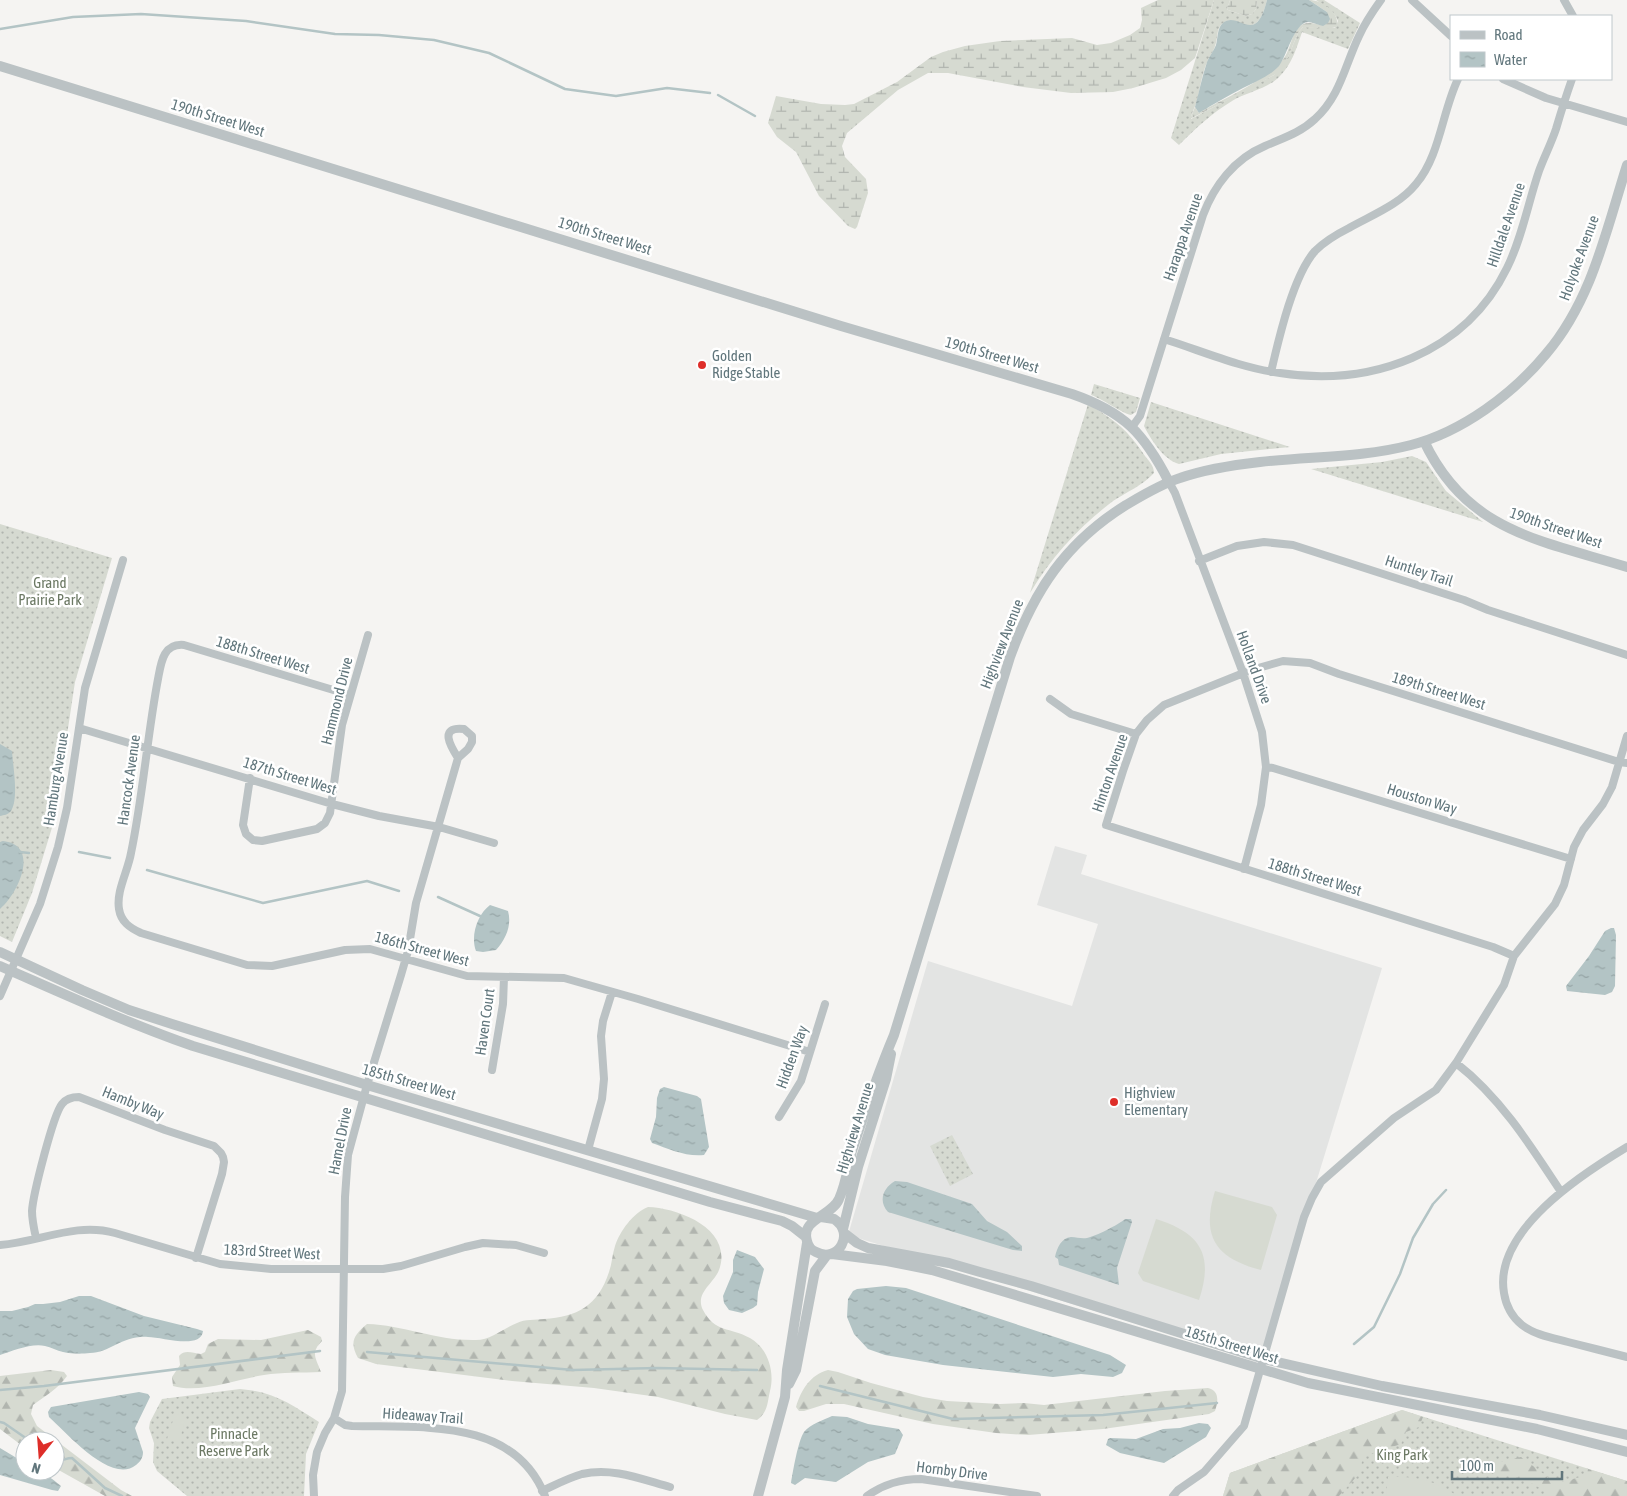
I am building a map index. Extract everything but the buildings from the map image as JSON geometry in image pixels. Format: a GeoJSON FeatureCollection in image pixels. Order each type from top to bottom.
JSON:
{"type":"FeatureCollection","features":[{"type":"Feature","properties":{"kind":"street","name":"Harappa Avenue"},"geometry":{"type":"LineString","coordinates":[[1132,427],[1140,416],[1203,215],[1214,191],[1232,168],[1249,155],[1299,131],[1321,114],[1337,91],[1359,35],[1381,0]]}},
{"type":"Feature","properties":{"kind":"street"},"geometry":{"type":"LineString","coordinates":[[1412,0],[1450,35]]}},
{"type":"Feature","properties":{"kind":"street"},"geometry":{"type":"LineString","coordinates":[[1564,0],[1572,15]]}},
{"type":"Feature","properties":{"kind":"street","name":"190th Street West"},"geometry":{"type":"LineString","coordinates":[[0,66],[841,326],[1072,394],[1102,405],[1132,427],[1152,452],[1168,482]]}},
{"type":"Feature","properties":{"kind":"street"},"geometry":{"type":"LineString","coordinates":[[1271,372],[1290,304],[1303,268],[1328,239],[1396,202],[1418,182],[1430,163],[1451,94],[1458,80]]}},
{"type":"Feature","properties":{"kind":"street"},"geometry":{"type":"LineString","coordinates":[[1505,80],[1533,93],[1627,122]]}},
{"type":"Feature","properties":{"kind":"street","name":"Hilldale Avenue"},"geometry":{"type":"LineString","coordinates":[[1164,339],[1271,372],[1327,376],[1395,366],[1417,357],[1440,344],[1464,325],[1491,294],[1510,262],[1538,173],[1572,80]]}},
{"type":"Feature","properties":{"kind":"street","name":"Holyoke Avenue"},"geometry":{"type":"LineString","coordinates":[[1424,441],[1467,420],[1501,398],[1528,374],[1555,342],[1586,291],[1627,165]]}},
{"type":"Feature","properties":{"kind":"street","name":"190th Street West"},"geometry":{"type":"LineString","coordinates":[[1424,441],[1432,457],[1450,482],[1471,505],[1487,517],[1521,534],[1627,567]]}},
{"type":"Feature","properties":{"kind":"street","name":"Highview Avenue"},"geometry":{"type":"LineString","coordinates":[[786,1390],[787,1370],[808,1226],[834,1207],[842,1193],[851,1155],[876,1078],[894,1035],[1010,657],[1024,621],[1053,571],[1081,539],[1121,508],[1168,482],[1217,468],[1263,462],[1365,455],[1424,441]]}},
{"type":"Feature","properties":{"kind":"street","name":"Holland Drive"},"geometry":{"type":"LineString","coordinates":[[1168,482],[1175,494],[1243,673],[1262,732],[1266,768],[1262,805],[1244,869]]}},
{"type":"Feature","properties":{"kind":"street","name":"Huntley Trail"},"geometry":{"type":"LineString","coordinates":[[1199,561],[1238,546],[1264,542],[1293,545],[1627,655]]}},
{"type":"Feature","properties":{"kind":"street","name":"Hamburg Avenue"},"geometry":{"type":"LineString","coordinates":[[0,996],[40,904],[56,853],[67,808],[85,688],[123,560]]}},
{"type":"Feature","properties":{"kind":"street","name":"Hammond Drive"},"geometry":{"type":"LineString","coordinates":[[250,778],[243,825],[246,834],[252,840],[262,841],[317,829],[325,823],[332,804],[340,737],[368,635]]}},
{"type":"Feature","properties":{"kind":"street","name":"188th Street West"},"geometry":{"type":"LineString","coordinates":[[169,648],[176,645],[184,645],[350,695]]}},
{"type":"Feature","properties":{"kind":"street","name":"Hancock Avenue"},"geometry":{"type":"LineString","coordinates":[[121,916],[119,897],[131,854],[158,679],[163,658],[169,648]]}},
{"type":"Feature","properties":{"kind":"street","name":"189th Street West"},"geometry":{"type":"LineString","coordinates":[[1243,673],[1283,661],[1310,663],[1358,680],[1623,763]]}},
{"type":"Feature","properties":{"kind":"street","name":"Hinton Avenue"},"geometry":{"type":"LineString","coordinates":[[1106,825],[1122,770],[1136,734],[1147,720],[1164,705],[1243,673]]}},
{"type":"Feature","properties":{"kind":"street"},"geometry":{"type":"LineString","coordinates":[[1050,699],[1071,714],[1136,734]]}},
{"type":"Feature","properties":{"kind":"street","name":"187th Street West"},"geometry":{"type":"LineString","coordinates":[[79,728],[332,804],[379,816],[439,827],[494,843]]}},
{"type":"Feature","properties":{"kind":"street"},"geometry":{"type":"LineString","coordinates":[[1173,1496],[1178,1490],[1204,1472],[1244,1426],[1296,1242],[1308,1206],[1317,1188],[1321,1182],[1394,1118],[1436,1090],[1456,1063],[1504,985],[1514,956],[1555,904],[1564,885],[1574,847],[1583,830],[1603,804],[1623,763],[1627,736]]}},
{"type":"Feature","properties":{"kind":"street","name":"Hamel Drive"},"geometry":{"type":"LineString","coordinates":[[314,1496],[313,1476],[317,1452],[324,1433],[334,1418],[342,1391],[347,1163],[363,1097],[405,958],[416,904],[458,758]]}},
{"type":"Feature","properties":{"kind":"street","name":"Houston Way"},"geometry":{"type":"LineString","coordinates":[[1266,768],[1273,768],[1571,860]]}},
{"type":"Feature","properties":{"kind":"street","name":"188th Street West"},"geometry":{"type":"LineString","coordinates":[[1106,825],[1493,947],[1514,956]]}},
{"type":"Feature","properties":{"kind":"street","name":"186th Street West"},"geometry":{"type":"LineString","coordinates":[[121,916],[126,924],[141,933],[248,965],[280,965],[362,948],[376,950],[467,976],[564,978],[810,1052]]}},
{"type":"Feature","properties":{"kind":"street","name":"185th Street West"},"geometry":{"type":"LineString","coordinates":[[0,952],[129,1010],[367,1085],[819,1218]]}},
{"type":"Feature","properties":{"kind":"street","name":"185th Street West"},"geometry":{"type":"LineString","coordinates":[[0,966],[161,1035],[710,1202],[782,1221],[792,1226],[807,1240]]}},
{"type":"Feature","properties":{"kind":"street","name":"Haven Court"},"geometry":{"type":"LineString","coordinates":[[492,1070],[503,1004],[504,977]]}},
{"type":"Feature","properties":{"kind":"street"},"geometry":{"type":"LineString","coordinates":[[588,1150],[602,1099],[604,1079],[601,1036],[603,1021],[612,992]]}},
{"type":"Feature","properties":{"kind":"street","name":"Hidden Way"},"geometry":{"type":"LineString","coordinates":[[779,1117],[799,1086],[825,1004]]}},
{"type":"Feature","properties":{"kind":"street","name":"Highview Avenue"},"geometry":{"type":"LineString","coordinates":[[758,1496],[786,1390],[796,1370],[815,1272],[830,1254],[842,1245],[858,1167],[886,1079],[894,1035]]}},
{"type":"Feature","properties":{"kind":"street"},"geometry":{"type":"LineString","coordinates":[[1456,1063],[1474,1077],[1519,1130],[1561,1192]]}},
{"type":"Feature","properties":{"kind":"street","name":"Hamby Way"},"geometry":{"type":"LineString","coordinates":[[36,1238],[32,1216],[34,1198],[56,1116],[65,1101],[79,1097],[164,1130],[209,1144],[221,1153],[224,1162],[223,1168],[196,1258]]}},
{"type":"Feature","properties":{"kind":"street"},"geometry":{"type":"LineString","coordinates":[[1627,1148],[1584,1175],[1541,1210],[1518,1237],[1505,1267],[1503,1285],[1509,1309],[1514,1318],[1523,1326],[1535,1332],[1627,1357]]}},
{"type":"Feature","properties":{"kind":"street"},"geometry":{"type":"LineString","coordinates":[[819,1218],[834,1219],[844,1231]]}},
{"type":"Feature","properties":{"kind":"street","name":"183rd Street West"},"geometry":{"type":"LineString","coordinates":[[0,1245],[79,1229],[106,1230],[220,1264],[249,1267],[344,1270],[393,1268],[465,1246],[483,1243],[516,1245],[544,1253]]}},
{"type":"Feature","properties":{"kind":"street","name":"185th Street West"},"geometry":{"type":"LineString","coordinates":[[844,1231],[857,1243],[868,1248],[949,1263],[989,1274],[1264,1359],[1382,1386],[1540,1415],[1627,1435]]}},
{"type":"Feature","properties":{"kind":"street"},"geometry":{"type":"LineString","coordinates":[[807,1240],[813,1251],[830,1254]]}},
{"type":"Feature","properties":{"kind":"street","name":"185th Street West"},"geometry":{"type":"LineString","coordinates":[[830,1254],[886,1261],[932,1270],[1261,1370],[1334,1388],[1537,1429],[1627,1452]]}},
{"type":"Feature","properties":{"kind":"street","name":"Hideaway Trail"},"geometry":{"type":"LineString","coordinates":[[334,1418],[345,1425],[352,1426],[427,1428],[456,1431],[482,1437],[500,1445],[522,1461],[544,1493]]}},
{"type":"Feature","properties":{"kind":"street"},"geometry":{"type":"LineString","coordinates":[[544,1493],[574,1477],[599,1472],[623,1475],[670,1487]]}},
{"type":"Feature","properties":{"kind":"street","name":"Hornby Drive"},"geometry":{"type":"LineString","coordinates":[[867,1496],[885,1485],[908,1479],[921,1479],[1037,1496]]}},
{"type":"Feature","properties":{"kind":"shaded area","name":"Highview Elementary"},"geometry":{"type":"Polygon","coordinates":[[[1055,846],[1087,855],[1081,874],[1382,968],[1261,1362],[848,1235],[928,961],[1072,1006],[1098,924],[1037,905],[1055,846]]]}},
{"type":"Feature","properties":{"kind":"green space"},"geometry":{"type":"Polygon","coordinates":[[[1158,0],[1214,0],[1195,58],[1181,70],[1166,78],[1113,92],[1071,93],[1023,87],[948,73],[928,73],[898,90],[847,133],[842,146],[845,157],[866,179],[868,193],[855,229],[848,226],[819,196],[796,152],[777,137],[768,123],[776,96],[821,104],[854,104],[897,82],[931,57],[965,46],[1000,41],[1072,38],[1097,45],[1111,43],[1130,35],[1140,28],[1142,20],[1141,8],[1158,0]]]}},
{"type":"Feature","properties":{"kind":"green space"},"geometry":{"type":"Polygon","coordinates":[[[1214,0],[1230,0],[1228,10],[1246,16],[1252,14],[1256,9],[1257,0],[1267,0],[1257,22],[1246,25],[1228,21],[1220,26],[1216,43],[1204,70],[1191,119],[1274,75],[1288,57],[1298,33],[1303,27],[1335,28],[1338,21],[1334,14],[1316,0],[1324,0],[1360,23],[1348,49],[1302,32],[1291,61],[1280,76],[1270,84],[1225,106],[1204,121],[1179,145],[1171,138],[1214,0]]]}},
{"type":"Feature","properties":{"kind":"green space"},"geometry":{"type":"Polygon","coordinates":[[[1230,0],[1257,0],[1256,9],[1252,14],[1246,16],[1228,10],[1230,0]]]}},
{"type":"Feature","properties":{"kind":"green space"},"geometry":{"type":"Polygon","coordinates":[[[1309,0],[1319,2],[1329,8],[1336,16],[1337,27],[1327,29],[1303,27],[1298,33],[1288,57],[1279,72],[1190,119],[1195,107],[1199,113],[1252,84],[1272,70],[1286,56],[1294,34],[1303,24],[1320,25],[1327,12],[1309,0]]]}},
{"type":"Feature","properties":{"kind":"green space"},"geometry":{"type":"Polygon","coordinates":[[[1094,384],[1140,398],[1136,412],[1131,415],[1127,414],[1091,395],[1094,384]]]}},
{"type":"Feature","properties":{"kind":"green space"},"geometry":{"type":"Polygon","coordinates":[[[1151,402],[1290,447],[1221,454],[1179,464],[1163,454],[1144,426],[1151,402]]]}},
{"type":"Feature","properties":{"kind":"green space"},"geometry":{"type":"Polygon","coordinates":[[[1088,404],[1106,415],[1127,432],[1151,464],[1154,473],[1140,485],[1113,501],[1089,521],[1057,554],[1030,593],[1088,404]]]}},
{"type":"Feature","properties":{"kind":"green space"},"geometry":{"type":"Polygon","coordinates":[[[1412,456],[1426,462],[1446,491],[1483,522],[1311,469],[1382,462],[1412,456]]]}},
{"type":"Feature","properties":{"kind":"green space","name":"Grand Prairie Park"},"geometry":{"type":"Polygon","coordinates":[[[0,524],[112,558],[75,682],[54,821],[32,893],[12,942],[0,936],[0,524]]]}},
{"type":"Feature","properties":{"kind":"green space"},"geometry":{"type":"Polygon","coordinates":[[[952,1135],[973,1174],[950,1186],[930,1146],[952,1135]]]}},
{"type":"Feature","properties":{"kind":"green space"},"geometry":{"type":"Polygon","coordinates":[[[1215,1191],[1272,1207],[1277,1215],[1261,1270],[1232,1259],[1216,1243],[1211,1233],[1210,1221],[1215,1191]]]}},
{"type":"Feature","properties":{"kind":"green space"},"geometry":{"type":"Polygon","coordinates":[[[648,1207],[673,1211],[687,1216],[710,1231],[718,1241],[721,1253],[720,1267],[718,1273],[703,1293],[701,1304],[703,1310],[713,1323],[750,1338],[766,1354],[771,1369],[771,1384],[766,1407],[763,1414],[757,1420],[658,1397],[594,1388],[512,1381],[376,1364],[358,1358],[353,1343],[354,1339],[367,1324],[394,1327],[448,1338],[476,1340],[492,1336],[520,1322],[567,1316],[585,1308],[599,1293],[604,1284],[620,1234],[632,1218],[648,1207]]]}},
{"type":"Feature","properties":{"kind":"green space"},"geometry":{"type":"Polygon","coordinates":[[[1156,1219],[1184,1231],[1200,1248],[1204,1258],[1205,1270],[1199,1300],[1143,1281],[1138,1273],[1156,1219]]]}},
{"type":"Feature","properties":{"kind":"green space"},"geometry":{"type":"Polygon","coordinates":[[[308,1330],[321,1337],[322,1341],[316,1349],[315,1356],[321,1372],[271,1374],[207,1387],[184,1388],[173,1386],[172,1377],[180,1365],[179,1356],[181,1354],[189,1352],[201,1354],[205,1352],[208,1344],[218,1339],[261,1340],[308,1330]]]}},
{"type":"Feature","properties":{"kind":"green space"},"geometry":{"type":"Polygon","coordinates":[[[51,1370],[64,1372],[67,1376],[63,1381],[33,1405],[31,1414],[37,1426],[44,1431],[15,1431],[15,1440],[0,1429],[0,1376],[51,1370]]]}},
{"type":"Feature","properties":{"kind":"green space"},"geometry":{"type":"Polygon","coordinates":[[[828,1370],[923,1397],[947,1401],[1044,1405],[1208,1388],[1215,1392],[1217,1401],[1215,1411],[1209,1414],[1103,1429],[1028,1435],[996,1433],[933,1424],[844,1404],[826,1404],[799,1411],[796,1407],[807,1384],[811,1379],[828,1370]]]}},
{"type":"Feature","properties":{"kind":"green space","name":"Pinnacle Reserve Park"},"geometry":{"type":"Polygon","coordinates":[[[240,1389],[273,1396],[319,1422],[306,1454],[304,1496],[187,1496],[157,1471],[153,1462],[154,1443],[149,1428],[150,1422],[162,1399],[240,1389]]]}},
{"type":"Feature","properties":{"kind":"green space","name":"King Park"},"geometry":{"type":"Polygon","coordinates":[[[1402,1410],[1627,1481],[1627,1496],[1223,1496],[1230,1473],[1402,1410]]]}},
{"type":"Feature","properties":{"kind":"green space"},"geometry":{"type":"Polygon","coordinates":[[[1402,1410],[1423,1417],[1419,1427],[1406,1432],[1401,1444],[1364,1456],[1357,1476],[1339,1496],[1223,1496],[1230,1473],[1402,1410]]]}},
{"type":"Feature","properties":{"kind":"green space"},"geometry":{"type":"Polygon","coordinates":[[[175,1414],[186,1417],[179,1442],[167,1439],[175,1414]]]}},
{"type":"Feature","properties":{"kind":"green space"},"geometry":{"type":"Polygon","coordinates":[[[65,1447],[121,1490],[132,1496],[105,1496],[65,1474],[65,1447]]]}},
{"type":"Feature","properties":{"kind":"green space"},"geometry":{"type":"Polygon","coordinates":[[[1521,1457],[1549,1478],[1568,1483],[1573,1479],[1587,1475],[1588,1469],[1627,1481],[1627,1496],[1554,1496],[1524,1479],[1493,1473],[1489,1470],[1499,1462],[1521,1457]]]}},
{"type":"Feature","properties":{"kind":"green space"},"geometry":{"type":"Polygon","coordinates":[[[1388,1477],[1407,1477],[1424,1480],[1441,1486],[1457,1496],[1386,1496],[1388,1477]]]}},
{"type":"Feature","properties":{"kind":"water"},"geometry":{"type":"Polygon","coordinates":[[[1267,0],[1309,0],[1327,12],[1330,19],[1323,26],[1310,22],[1303,24],[1295,34],[1282,61],[1275,70],[1199,113],[1195,107],[1207,62],[1216,45],[1221,25],[1229,20],[1252,25],[1257,22],[1262,14],[1267,0]]]}},
{"type":"Feature","properties":{"kind":"water"},"geometry":{"type":"Polygon","coordinates":[[[0,744],[12,751],[15,798],[11,811],[0,816],[0,744]]]}},
{"type":"Feature","properties":{"kind":"water"},"geometry":{"type":"Polygon","coordinates":[[[0,842],[15,844],[21,851],[23,860],[19,882],[7,902],[0,909],[0,842]]]}},
{"type":"Feature","properties":{"kind":"water"},"geometry":{"type":"Polygon","coordinates":[[[490,905],[508,911],[507,932],[496,950],[476,951],[474,938],[476,925],[490,905]]]}},
{"type":"Feature","properties":{"kind":"water"},"geometry":{"type":"Polygon","coordinates":[[[1614,928],[1616,935],[1615,986],[1612,992],[1605,995],[1567,991],[1566,986],[1605,931],[1614,928]]]}},
{"type":"Feature","properties":{"kind":"water"},"geometry":{"type":"Polygon","coordinates":[[[664,1087],[697,1096],[701,1099],[709,1147],[704,1155],[684,1154],[652,1143],[650,1139],[656,1117],[657,1098],[660,1089],[664,1087]]]}},
{"type":"Feature","properties":{"kind":"water"},"geometry":{"type":"Polygon","coordinates":[[[895,1181],[907,1182],[972,1204],[987,1221],[1007,1232],[1022,1246],[1022,1251],[1013,1250],[888,1212],[883,1204],[883,1195],[887,1187],[895,1181]]]}},
{"type":"Feature","properties":{"kind":"water"},"geometry":{"type":"Polygon","coordinates":[[[1125,1219],[1131,1219],[1132,1222],[1117,1268],[1119,1285],[1059,1265],[1058,1259],[1055,1257],[1062,1241],[1071,1237],[1091,1237],[1125,1219]]]}},
{"type":"Feature","properties":{"kind":"water"},"geometry":{"type":"Polygon","coordinates":[[[737,1250],[755,1257],[764,1269],[757,1305],[742,1313],[729,1310],[724,1303],[723,1296],[733,1272],[733,1260],[737,1250]]]}},
{"type":"Feature","properties":{"kind":"water"},"geometry":{"type":"Polygon","coordinates":[[[886,1286],[906,1288],[1110,1355],[1126,1365],[1122,1373],[1113,1377],[1081,1374],[1053,1377],[943,1365],[885,1355],[868,1349],[854,1334],[847,1317],[848,1299],[853,1291],[886,1286]]]}},
{"type":"Feature","properties":{"kind":"water"},"geometry":{"type":"Polygon","coordinates":[[[79,1296],[91,1296],[144,1316],[203,1331],[201,1337],[196,1340],[180,1341],[139,1337],[104,1350],[84,1354],[69,1353],[40,1345],[0,1355],[0,1311],[12,1311],[35,1304],[60,1302],[79,1296]]]}},
{"type":"Feature","properties":{"kind":"water"},"geometry":{"type":"Polygon","coordinates":[[[139,1392],[148,1394],[150,1397],[135,1428],[143,1452],[141,1460],[136,1465],[126,1469],[114,1468],[102,1463],[77,1444],[49,1417],[48,1412],[51,1407],[139,1392]]]}},
{"type":"Feature","properties":{"kind":"water"},"geometry":{"type":"Polygon","coordinates":[[[832,1416],[847,1417],[868,1424],[899,1429],[903,1435],[895,1454],[868,1462],[836,1482],[805,1478],[795,1485],[791,1483],[798,1449],[804,1432],[813,1424],[832,1416]]]}},
{"type":"Feature","properties":{"kind":"water"},"geometry":{"type":"Polygon","coordinates":[[[1199,1423],[1208,1424],[1211,1428],[1206,1437],[1164,1463],[1120,1453],[1106,1445],[1110,1438],[1136,1439],[1163,1429],[1180,1428],[1199,1423]]]}},
{"type":"Feature","properties":{"kind":"water"},"geometry":{"type":"Polygon","coordinates":[[[0,1448],[15,1457],[15,1479],[0,1475],[0,1448]]]}},
{"type":"Feature","properties":{"kind":"water"},"geometry":{"type":"Polygon","coordinates":[[[21,1481],[55,1481],[61,1486],[58,1491],[21,1481]]]}},
{"type":"Feature","properties":{"kind":"waterway"},"geometry":{"type":"LineString","coordinates":[[0,29],[73,17],[141,14],[246,21],[335,34],[379,35],[434,40],[489,53],[565,89],[616,96],[667,88],[710,93]]}},
{"type":"Feature","properties":{"kind":"waterway"},"geometry":{"type":"LineString","coordinates":[[718,95],[755,116]]}},
{"type":"Feature","properties":{"kind":"waterway"},"geometry":{"type":"LineString","coordinates":[[20,852],[29,853]]}},
{"type":"Feature","properties":{"kind":"waterway"},"geometry":{"type":"LineString","coordinates":[[79,852],[110,858]]}},
{"type":"Feature","properties":{"kind":"waterway"},"geometry":{"type":"LineString","coordinates":[[147,870],[263,903],[367,881],[399,891]]}},
{"type":"Feature","properties":{"kind":"waterway"},"geometry":{"type":"LineString","coordinates":[[438,897],[480,916]]}},
{"type":"Feature","properties":{"kind":"waterway"},"geometry":{"type":"LineString","coordinates":[[1354,1344],[1374,1327],[1400,1274],[1413,1238],[1433,1204],[1446,1190]]}},
{"type":"Feature","properties":{"kind":"waterway"},"geometry":{"type":"LineString","coordinates":[[0,1390],[320,1351]]}},
{"type":"Feature","properties":{"kind":"waterway"},"geometry":{"type":"LineString","coordinates":[[367,1352],[573,1370],[657,1368],[757,1370]]}},
{"type":"Feature","properties":{"kind":"waterway"},"geometry":{"type":"LineString","coordinates":[[820,1386],[953,1419],[1103,1415],[1217,1403]]}},
{"type":"Feature","properties":{"kind":"waterway"},"geometry":{"type":"LineString","coordinates":[[0,1422],[16,1431]]}},
{"type":"Feature","properties":{"kind":"waterway"},"geometry":{"type":"LineString","coordinates":[[65,1460],[72,1458],[105,1488],[122,1496]]}},
{"type":"Feature","properties":{"kind":"place","name":"Golden Ridge Stable"},"geometry":{"type":"Point","coordinates":[702,365]}},
{"type":"Feature","properties":{"kind":"place","name":"Highview Elementary"},"geometry":{"type":"Point","coordinates":[1114,1102]}}]}
